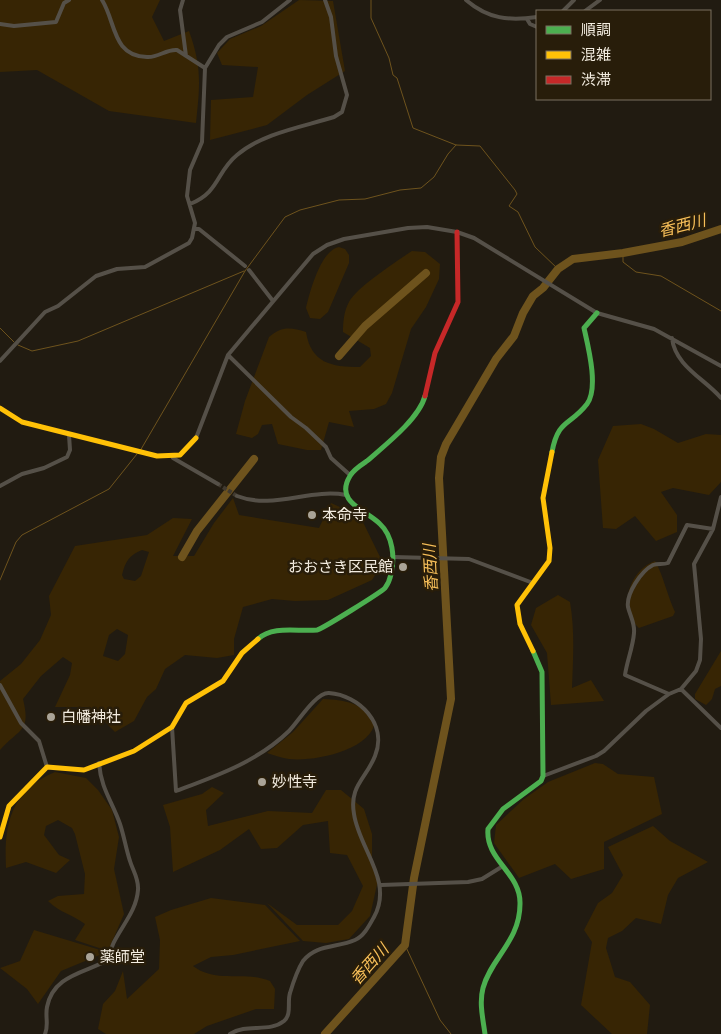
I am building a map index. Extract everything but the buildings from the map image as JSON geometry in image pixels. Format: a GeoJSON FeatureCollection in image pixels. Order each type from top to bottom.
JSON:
{"type":"FeatureCollection","features":[{"type":"Feature","properties":{"kind":"street"},"geometry":{"type":"LineString","coordinates":[[0,24],[14,26],[56,22],[64,3],[69,0]]}},
{"type":"Feature","properties":{"kind":"street"},"geometry":{"type":"LineString","coordinates":[[102,0],[114,34],[128,51],[146,57],[174,49],[205,68]]}},
{"type":"Feature","properties":{"kind":"street"},"geometry":{"type":"LineString","coordinates":[[182,0],[180,10],[186,56]]}},
{"type":"Feature","properties":{"kind":"street"},"geometry":{"type":"LineString","coordinates":[[0,361],[45,312],[58,306],[88,281],[108,271],[126,267],[145,267],[189,243],[195,223],[188,196],[190,167],[202,142],[205,68],[219,45],[227,37],[262,22],[290,0]]}},
{"type":"Feature","properties":{"kind":"street"},"geometry":{"type":"LineString","coordinates":[[190,204],[206,196],[236,156],[244,150],[260,141],[334,117],[342,112],[347,94],[336,56],[331,17],[325,0]]}},
{"type":"Feature","properties":{"kind":"street"},"geometry":{"type":"LineString","coordinates":[[466,0],[484,14],[494,18],[536,17]]}},
{"type":"Feature","properties":{"kind":"street"},"geometry":{"type":"LineString","coordinates":[[564,10],[574,0]]}},
{"type":"Feature","properties":{"kind":"street"},"geometry":{"type":"LineString","coordinates":[[586,10],[600,0]]}},
{"type":"Feature","properties":{"kind":"street"},"geometry":{"type":"LineString","coordinates":[[527,18],[530,24],[536,27]]}},
{"type":"Feature","properties":{"kind":"street"},"geometry":{"type":"LineString","coordinates":[[173,458],[184,454],[196,438],[228,355],[313,254],[334,242],[420,226],[457,232],[474,238],[597,313],[654,329],[721,366]]}},
{"type":"Feature","properties":{"kind":"street"},"geometry":{"type":"LineString","coordinates":[[194,229],[199,229],[247,268],[273,301]]}},
{"type":"Feature","properties":{"kind":"street"},"geometry":{"type":"LineString","coordinates":[[47,767],[84,770],[93,768],[98,763],[134,751],[172,727],[186,703],[195,696],[215,688],[223,681],[242,653],[263,634],[291,629],[319,630],[384,589],[390,581],[393,557],[388,534],[380,525],[352,505],[346,495],[350,474],[396,435],[423,403],[427,393],[435,353],[458,302],[457,232]]}},
{"type":"Feature","properties":{"kind":"street"},"geometry":{"type":"LineString","coordinates":[[485,1034],[482,1007],[483,988],[512,940],[520,910],[518,884],[495,857],[488,843],[488,831],[496,816],[541,781],[544,776],[542,672],[517,611],[519,600],[548,561],[550,548],[543,498],[555,436],[562,426],[587,404],[591,396],[592,369],[584,336],[584,328],[591,317],[597,313]]}},
{"type":"Feature","properties":{"kind":"street"},"geometry":{"type":"LineString","coordinates":[[672,338],[673,345],[688,368],[721,398]]}},
{"type":"Feature","properties":{"kind":"street"},"geometry":{"type":"LineString","coordinates":[[228,355],[291,417],[300,422],[326,447],[331,458],[350,474]]}},
{"type":"Feature","properties":{"kind":"street"},"geometry":{"type":"LineString","coordinates":[[0,408],[22,422],[173,458],[218,484]]}},
{"type":"Feature","properties":{"kind":"street"},"geometry":{"type":"LineString","coordinates":[[0,486],[22,474],[44,468],[67,457],[70,450],[69,434]]}},
{"type":"Feature","properties":{"kind":"street"},"geometry":{"type":"LineString","coordinates":[[237,496],[246,500],[270,501],[306,495],[335,493],[346,495]]}},
{"type":"Feature","properties":{"kind":"street"},"geometry":{"type":"LineString","coordinates":[[544,776],[596,756],[646,710],[669,694],[681,690],[696,671],[700,660],[701,638],[694,564],[713,529],[721,497]]}},
{"type":"Feature","properties":{"kind":"street"},"geometry":{"type":"LineString","coordinates":[[669,694],[625,675],[634,633],[634,622],[628,606],[629,601],[633,589],[647,570],[655,564],[668,563],[687,525],[713,529]]}},
{"type":"Feature","properties":{"kind":"street"},"geometry":{"type":"LineString","coordinates":[[393,557],[446,556],[468,558],[533,583]]}},
{"type":"Feature","properties":{"kind":"street"},"geometry":{"type":"LineString","coordinates":[[0,685],[21,723],[39,741],[47,767]]}},
{"type":"Feature","properties":{"kind":"street"},"geometry":{"type":"LineString","coordinates":[[681,690],[721,728]]}},
{"type":"Feature","properties":{"kind":"street"},"geometry":{"type":"LineString","coordinates":[[172,727],[176,791],[253,758],[289,731],[319,696],[328,693],[351,699],[362,705],[369,713],[375,725],[378,746],[375,756],[355,788],[352,802],[354,814],[381,885],[381,898],[375,915],[363,935],[355,940],[319,948],[304,961],[290,994],[288,1016],[285,1020],[275,1026],[248,1027],[230,1034]]}},
{"type":"Feature","properties":{"kind":"street"},"geometry":{"type":"LineString","coordinates":[[45,1034],[48,1025],[47,1007],[55,990],[71,975],[108,960],[110,948],[130,916],[136,898],[138,880],[130,862],[120,822],[100,781],[98,763]]}},
{"type":"Feature","properties":{"kind":"street"},"geometry":{"type":"LineString","coordinates":[[0,837],[9,806],[47,767]]}},
{"type":"Feature","properties":{"kind":"street"},"geometry":{"type":"LineString","coordinates":[[381,885],[416,885],[482,879],[503,866]]}},
{"type":"Feature","properties":{"kind":"shaded area"},"geometry":{"type":"Polygon","coordinates":[[[0,0],[160,0],[152,17],[164,41],[189,31],[193,44],[199,76],[196,123],[109,111],[37,70],[0,72],[0,0]]]}},
{"type":"Feature","properties":{"kind":"shaded area"},"geometry":{"type":"Polygon","coordinates":[[[299,0],[333,1],[345,71],[307,95],[267,125],[210,140],[211,100],[253,97],[258,67],[222,65],[217,53],[230,39],[261,26],[299,0]]]}},
{"type":"Feature","properties":{"kind":"shaded area"},"geometry":{"type":"Polygon","coordinates":[[[339,247],[345,249],[349,255],[349,263],[328,312],[320,319],[310,318],[306,308],[317,272],[327,255],[339,247]]]}},
{"type":"Feature","properties":{"kind":"shaded area"},"geometry":{"type":"Polygon","coordinates":[[[412,251],[425,252],[440,264],[439,279],[426,307],[411,329],[392,393],[386,404],[374,409],[349,411],[354,427],[329,422],[321,450],[307,450],[278,444],[272,424],[262,425],[258,434],[252,438],[236,434],[245,401],[269,337],[273,333],[286,328],[306,332],[312,351],[324,361],[340,366],[360,367],[371,356],[370,348],[343,332],[347,305],[353,296],[368,282],[412,251]]]}},
{"type":"Feature","properties":{"kind":"shaded area"},"geometry":{"type":"Polygon","coordinates":[[[641,424],[678,443],[706,434],[721,435],[721,482],[709,495],[673,488],[661,492],[677,515],[677,532],[656,541],[635,516],[616,529],[603,528],[598,460],[613,426],[641,424]]]}},
{"type":"Feature","properties":{"kind":"shaded area"},"geometry":{"type":"Polygon","coordinates":[[[233,498],[239,515],[319,528],[331,503],[360,516],[383,563],[372,580],[328,600],[295,601],[272,599],[243,607],[234,639],[234,655],[217,658],[185,655],[165,669],[156,689],[147,697],[134,721],[115,732],[90,707],[55,707],[70,675],[72,663],[63,657],[41,676],[23,699],[25,724],[0,750],[0,681],[21,664],[40,640],[51,615],[49,596],[75,546],[147,535],[173,518],[192,519],[173,556],[194,556],[214,523],[233,498]],[[142,550],[134,554],[126,563],[122,575],[124,579],[135,581],[141,576],[149,552],[142,550]],[[117,629],[109,635],[103,656],[118,661],[125,654],[128,635],[117,629]]]}},
{"type":"Feature","properties":{"kind":"shaded area"},"geometry":{"type":"Polygon","coordinates":[[[655,561],[675,612],[673,616],[639,628],[632,620],[629,611],[629,591],[638,573],[655,561]]]}},
{"type":"Feature","properties":{"kind":"shaded area"},"geometry":{"type":"Polygon","coordinates":[[[558,595],[570,602],[572,613],[572,688],[591,680],[604,701],[551,705],[547,653],[531,625],[536,608],[558,595]]]}},
{"type":"Feature","properties":{"kind":"shaded area"},"geometry":{"type":"Polygon","coordinates":[[[721,651],[721,686],[715,689],[712,699],[706,705],[695,699],[695,694],[721,651]]]}},
{"type":"Feature","properties":{"kind":"shaded area"},"geometry":{"type":"Polygon","coordinates":[[[323,699],[352,703],[364,710],[375,721],[371,731],[364,740],[340,752],[313,758],[289,759],[267,753],[293,732],[323,699]]]}},
{"type":"Feature","properties":{"kind":"shaded area"},"geometry":{"type":"Polygon","coordinates":[[[595,763],[603,764],[618,774],[654,777],[662,814],[604,842],[604,869],[571,879],[555,864],[519,878],[494,843],[496,825],[524,799],[548,782],[595,763]]]}},
{"type":"Feature","properties":{"kind":"shaded area"},"geometry":{"type":"Polygon","coordinates":[[[55,772],[86,778],[98,790],[112,810],[119,837],[114,869],[124,914],[108,951],[75,940],[85,924],[48,901],[58,896],[84,894],[85,874],[72,828],[58,820],[46,826],[44,835],[59,855],[70,860],[56,873],[26,862],[6,868],[6,838],[13,811],[19,799],[40,780],[55,772]]]}},
{"type":"Feature","properties":{"kind":"shaded area"},"geometry":{"type":"Polygon","coordinates":[[[212,787],[224,793],[206,810],[208,826],[268,811],[312,813],[326,790],[341,790],[364,809],[372,834],[372,861],[378,880],[370,916],[349,939],[326,943],[303,941],[267,903],[297,925],[338,925],[352,911],[363,886],[347,855],[330,853],[328,821],[303,825],[277,848],[261,849],[249,829],[220,850],[173,872],[170,827],[163,805],[202,794],[212,787]]]}},
{"type":"Feature","properties":{"kind":"shaded area"},"geometry":{"type":"Polygon","coordinates":[[[653,826],[670,841],[708,862],[678,878],[668,895],[661,924],[636,918],[622,931],[608,938],[606,948],[615,977],[630,982],[650,1005],[647,1034],[612,1034],[581,1005],[592,942],[584,930],[598,903],[612,893],[623,875],[608,847],[653,826]]]}},
{"type":"Feature","properties":{"kind":"shaded area"},"geometry":{"type":"Polygon","coordinates":[[[211,898],[265,905],[300,941],[233,955],[211,957],[193,966],[202,971],[221,976],[260,978],[270,981],[275,989],[274,1009],[256,1009],[207,1026],[194,1034],[106,1034],[98,1029],[103,1004],[115,991],[123,971],[127,999],[159,969],[160,940],[155,917],[211,898]]]}},
{"type":"Feature","properties":{"kind":"shaded area"},"geometry":{"type":"Polygon","coordinates":[[[34,930],[107,952],[61,971],[38,1004],[27,989],[0,968],[20,961],[34,930]]]}},
{"type":"Feature","properties":{"kind":"waterway"},"geometry":{"type":"LineString","coordinates":[[371,0],[371,18],[389,58],[393,75],[397,78],[413,128],[456,145],[480,146],[517,194],[509,206],[518,212],[535,247],[558,269]]}},
{"type":"Feature","properties":{"kind":"waterway"},"geometry":{"type":"LineString","coordinates":[[140,451],[245,271],[285,217],[300,210],[339,200],[365,199],[400,190],[421,188],[434,177],[456,145]]}},
{"type":"Feature","properties":{"kind":"waterway","name":"香西川"},"geometry":{"type":"LineString","coordinates":[[325,1034],[405,945],[414,878],[451,699],[439,478],[441,457],[446,444],[496,359],[514,336],[523,313],[533,296],[543,288],[558,269],[573,259],[623,253],[682,242],[721,229]]}},
{"type":"Feature","properties":{"kind":"waterway"},"geometry":{"type":"LineString","coordinates":[[623,253],[623,262],[636,272],[661,276],[721,311]]}},
{"type":"Feature","properties":{"kind":"waterway"},"geometry":{"type":"LineString","coordinates":[[18,345],[32,351],[78,341],[244,271]]}},
{"type":"Feature","properties":{"kind":"waterway"},"geometry":{"type":"LineString","coordinates":[[339,356],[365,326],[426,273]]}},
{"type":"Feature","properties":{"kind":"waterway"},"geometry":{"type":"LineString","coordinates":[[0,328],[14,342]]}},
{"type":"Feature","properties":{"kind":"waterway"},"geometry":{"type":"LineString","coordinates":[[0,580],[16,542],[22,535],[109,489],[137,454]]}},
{"type":"Feature","properties":{"kind":"waterway"},"geometry":{"type":"LineString","coordinates":[[182,557],[197,531],[254,459]]}},
{"type":"Feature","properties":{"kind":"waterway"},"geometry":{"type":"LineString","coordinates":[[405,945],[440,1020],[451,1034]]}},
{"type":"Feature","properties":{"kind":"tunnel"},"geometry":{"type":"LineString","coordinates":[[218,484],[237,496]]}},
{"type":"Feature","properties":{"kind":"traffic: fast"},"geometry":{"type":"LineString","coordinates":[[552,452],[561,428],[581,411],[590,397],[592,378],[584,328],[597,313]]}},
{"type":"Feature","properties":{"kind":"traffic: fast"},"geometry":{"type":"LineString","coordinates":[[258,639],[271,632],[317,630],[385,588],[390,578],[393,554],[388,535],[380,524],[349,499],[346,485],[353,472],[400,432],[416,414],[425,396]]}},
{"type":"Feature","properties":{"kind":"traffic: fast"},"geometry":{"type":"LineString","coordinates":[[485,1034],[481,1005],[483,988],[492,967],[515,929],[519,917],[520,904],[519,893],[515,884],[492,849],[488,829],[503,809],[541,781],[543,776],[542,672],[533,651]]}},
{"type":"Feature","properties":{"kind":"traffic: slow"},"geometry":{"type":"LineString","coordinates":[[0,408],[22,422],[157,456],[180,455],[196,438]]}},
{"type":"Feature","properties":{"kind":"traffic: slow"},"geometry":{"type":"LineString","coordinates":[[533,651],[520,624],[517,605],[549,561],[550,548],[543,498],[552,452]]}},
{"type":"Feature","properties":{"kind":"traffic: slow"},"geometry":{"type":"LineString","coordinates":[[0,837],[9,806],[47,767],[84,770],[134,751],[172,727],[186,703],[223,681],[242,653],[258,639]]}},
{"type":"Feature","properties":{"kind":"traffic: jam"},"geometry":{"type":"LineString","coordinates":[[425,396],[435,353],[458,302],[457,232]]}},
{"type":"Feature","properties":{"kind":"place","name":"本命寺"},"geometry":{"type":"Point","coordinates":[312,515]}},
{"type":"Feature","properties":{"kind":"place","name":"おおさき区民館"},"geometry":{"type":"Point","coordinates":[403,567]}},
{"type":"Feature","properties":{"kind":"place","name":"白幡神社"},"geometry":{"type":"Point","coordinates":[51,717]}},
{"type":"Feature","properties":{"kind":"place","name":"妙性寺"},"geometry":{"type":"Point","coordinates":[262,782]}},
{"type":"Feature","properties":{"kind":"place","name":"薬師堂"},"geometry":{"type":"Point","coordinates":[90,957]}}]}
